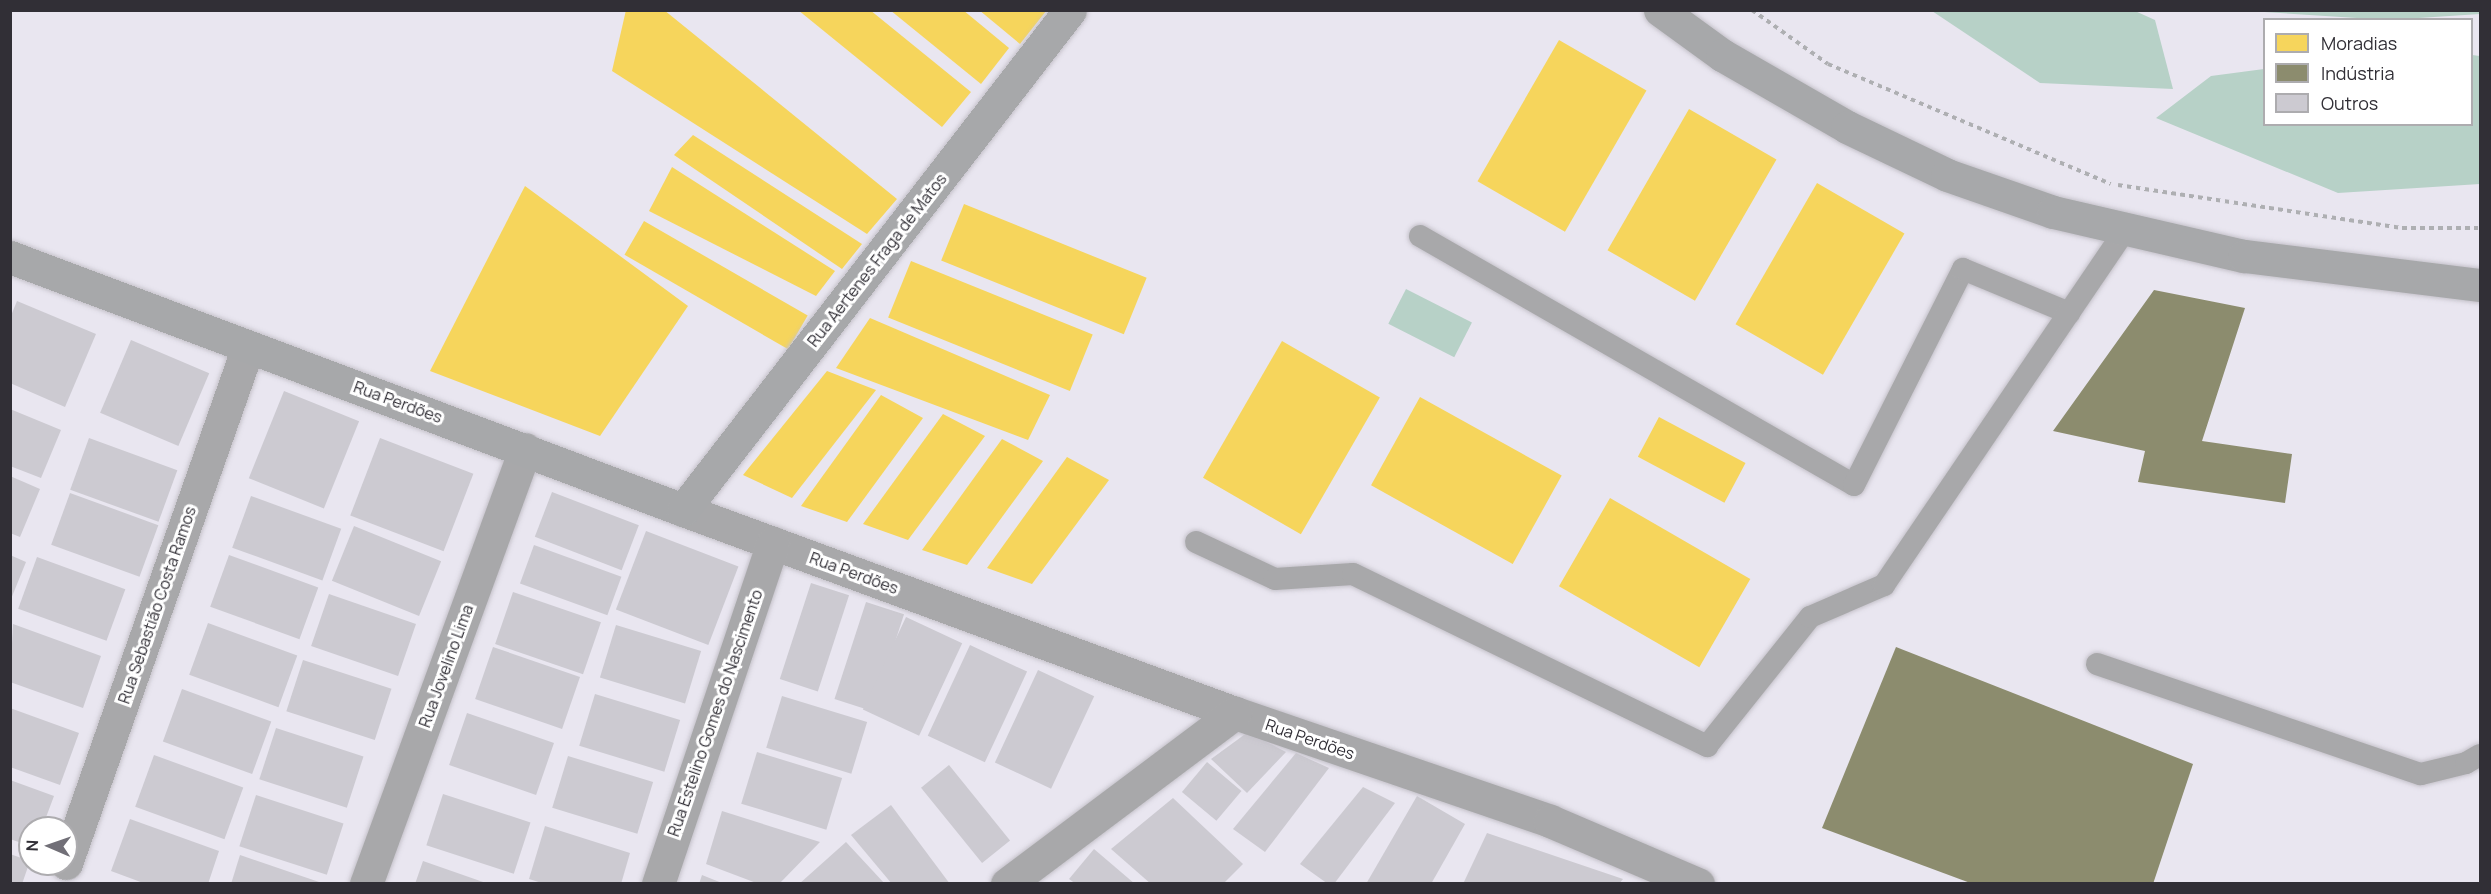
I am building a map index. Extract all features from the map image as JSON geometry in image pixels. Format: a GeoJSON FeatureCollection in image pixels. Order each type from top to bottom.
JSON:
{"type":"FeatureCollection","features":[{"type":"Feature","properties":{"kind":"street","name":"Rua Aertenes Fraga de Matos"},"geometry":{"type":"LineString","coordinates":[[683,510],[1071,10]]}},
{"type":"Feature","properties":{"kind":"street"},"geometry":{"type":"LineString","coordinates":[[1660,10],[1722,55],[1877,142],[1947,175],[2053,212],[2244,256],[2481,285]]}},
{"type":"Feature","properties":{"kind":"street","name":"Rua Perdões"},"geometry":{"type":"LineString","coordinates":[[10,257],[683,510],[1235,713],[1550,821],[1698,884]]}},
{"type":"Feature","properties":{"kind":"street","name":"Rua Sebastião Costa Ramos"},"geometry":{"type":"LineString","coordinates":[[78,830],[248,347]]}},
{"type":"Feature","properties":{"kind":"street","name":"Rua Jovelino Lima"},"geometry":{"type":"LineString","coordinates":[[366,884],[525,449]]}},
{"type":"Feature","properties":{"kind":"street","name":"Rua Estelino Gomes do Nascimento"},"geometry":{"type":"LineString","coordinates":[[658,884],[773,543]]}},
{"type":"Feature","properties":{"kind":"street"},"geometry":{"type":"LineString","coordinates":[[1007,884],[1235,713]]}},
{"type":"Feature","properties":{"kind":"lane"},"geometry":{"type":"LineString","coordinates":[[1196,542],[1275,579],[1353,574],[1707,746],[1810,617],[1884,585],[2126,229]]}},
{"type":"Feature","properties":{"kind":"lane"},"geometry":{"type":"LineString","coordinates":[[1420,236],[1854,484],[1963,269],[2069,313]]}},
{"type":"Feature","properties":{"kind":"lane"},"geometry":{"type":"LineString","coordinates":[[2097,664],[2421,774],[2466,763],[2481,755]]}},
{"type":"Feature","properties":{"kind":"path"},"geometry":{"type":"LineString","coordinates":[[1752,10],[1828,64],[2111,184],[2402,228],[2481,228]]}},
{"type":"Feature","properties":{"kind":"green space"},"geometry":{"type":"Polygon","coordinates":[[[2480,10],[2480,14],[2419,18],[2357,18],[2249,11],[2480,10]]]}},
{"type":"Feature","properties":{"kind":"green space"},"geometry":{"type":"Polygon","coordinates":[[[1932,11],[2135,11],[2155,20],[2173,89],[2040,83],[1932,11]]]}},
{"type":"Feature","properties":{"kind":"green space"},"geometry":{"type":"Polygon","coordinates":[[[2473,55],[2480,56],[2480,184],[2338,193],[2156,118],[2211,76],[2263,69],[2263,126],[2473,126],[2473,55]]]}},
{"type":"Feature","properties":{"kind":"green space"},"geometry":{"type":"Polygon","coordinates":[[[1406,289],[1472,323],[1454,357],[1388,324],[1406,289]]]}},
{"type":"Feature","properties":{"kind":"building: Moradias"},"geometry":{"type":"Polygon","coordinates":[[[626,10],[664,10],[897,199],[867,234],[612,71],[626,10]]]}},
{"type":"Feature","properties":{"kind":"building: Moradias"},"geometry":{"type":"Polygon","coordinates":[[[798,10],[870,10],[971,92],[942,127],[798,10]]]}},
{"type":"Feature","properties":{"kind":"building: Moradias"},"geometry":{"type":"Polygon","coordinates":[[[890,10],[963,10],[1009,48],[981,84],[890,10]]]}},
{"type":"Feature","properties":{"kind":"building: Moradias"},"geometry":{"type":"Polygon","coordinates":[[[979,10],[1047,10],[1020,44],[979,10]]]}},
{"type":"Feature","properties":{"kind":"building: Moradias"},"geometry":{"type":"Polygon","coordinates":[[[1559,40],[1646,90],[1565,232],[1478,181],[1559,40]]]}},
{"type":"Feature","properties":{"kind":"building: Moradias"},"geometry":{"type":"Polygon","coordinates":[[[1689,109],[1776,160],[1695,301],[1608,250],[1689,109]]]}},
{"type":"Feature","properties":{"kind":"building: Moradias"},"geometry":{"type":"Polygon","coordinates":[[[693,135],[862,244],[842,269],[674,155],[693,135]]]}},
{"type":"Feature","properties":{"kind":"building: Moradias"},"geometry":{"type":"Polygon","coordinates":[[[672,167],[835,271],[816,296],[649,211],[672,167]]]}},
{"type":"Feature","properties":{"kind":"building: Moradias"},"geometry":{"type":"Polygon","coordinates":[[[1817,183],[1904,234],[1823,375],[1736,324],[1817,183]]]}},
{"type":"Feature","properties":{"kind":"building: Moradias"},"geometry":{"type":"Polygon","coordinates":[[[525,186],[688,306],[600,436],[430,371],[525,186]]]}},
{"type":"Feature","properties":{"kind":"building: Moradias"},"geometry":{"type":"Polygon","coordinates":[[[964,204],[1147,278],[1124,334],[941,261],[964,204]]]}},
{"type":"Feature","properties":{"kind":"building: Moradias"},"geometry":{"type":"Polygon","coordinates":[[[644,221],[808,316],[788,349],[624,255],[644,221]]]}},
{"type":"Feature","properties":{"kind":"building: Moradias"},"geometry":{"type":"Polygon","coordinates":[[[911,261],[1093,334],[1070,391],[888,318],[911,261]]]}},
{"type":"Feature","properties":{"kind":"building: Moradias"},"geometry":{"type":"Polygon","coordinates":[[[870,318],[1050,395],[1028,440],[836,368],[870,318]]]}},
{"type":"Feature","properties":{"kind":"building: Moradias"},"geometry":{"type":"Polygon","coordinates":[[[1282,341],[1380,398],[1301,534],[1203,478],[1282,341]]]}},
{"type":"Feature","properties":{"kind":"building: Moradias"},"geometry":{"type":"Polygon","coordinates":[[[827,371],[876,390],[792,498],[743,475],[827,371]]]}},
{"type":"Feature","properties":{"kind":"building: Moradias"},"geometry":{"type":"Polygon","coordinates":[[[881,395],[923,418],[847,522],[801,506],[881,395]]]}},
{"type":"Feature","properties":{"kind":"building: Moradias"},"geometry":{"type":"Polygon","coordinates":[[[1420,397],[1562,476],[1513,564],[1371,485],[1420,397]]]}},
{"type":"Feature","properties":{"kind":"building: Moradias"},"geometry":{"type":"Polygon","coordinates":[[[943,414],[985,436],[908,540],[863,524],[943,414]]]}},
{"type":"Feature","properties":{"kind":"building: Moradias"},"geometry":{"type":"Polygon","coordinates":[[[1659,417],[1746,463],[1724,503],[1638,457],[1659,417]]]}},
{"type":"Feature","properties":{"kind":"building: Moradias"},"geometry":{"type":"Polygon","coordinates":[[[1002,439],[1043,461],[967,565],[922,550],[1002,439]]]}},
{"type":"Feature","properties":{"kind":"building: Moradias"},"geometry":{"type":"Polygon","coordinates":[[[1067,457],[1109,480],[1032,584],[987,568],[1067,457]]]}},
{"type":"Feature","properties":{"kind":"building: Moradias"},"geometry":{"type":"Polygon","coordinates":[[[1610,498],[1750,579],[1699,667],[1559,586],[1610,498]]]}},
{"type":"Feature","properties":{"kind":"building: Indústria"},"geometry":{"type":"Polygon","coordinates":[[[2154,290],[2245,308],[2202,441],[2292,454],[2285,503],[2138,482],[2145,451],[2053,431],[2154,290]]]}},
{"type":"Feature","properties":{"kind":"building: Indústria"},"geometry":{"type":"Polygon","coordinates":[[[1896,647],[2193,764],[2153,884],[1973,884],[1822,828],[1896,647]]]}},
{"type":"Feature","properties":{"kind":"building: Outros"},"geometry":{"type":"Polygon","coordinates":[[[17,301],[96,334],[65,407],[10,383],[10,318],[17,301]]]}},
{"type":"Feature","properties":{"kind":"building: Outros"},"geometry":{"type":"Polygon","coordinates":[[[131,340],[209,373],[178,446],[100,413],[131,340]]]}},
{"type":"Feature","properties":{"kind":"building: Outros"},"geometry":{"type":"Polygon","coordinates":[[[284,391],[359,421],[324,508],[249,478],[284,391]]]}},
{"type":"Feature","properties":{"kind":"building: Outros"},"geometry":{"type":"Polygon","coordinates":[[[10,409],[61,430],[41,478],[10,466],[10,409]]]}},
{"type":"Feature","properties":{"kind":"building: Outros"},"geometry":{"type":"Polygon","coordinates":[[[89,438],[177,470],[159,522],[70,490],[89,438]]]}},
{"type":"Feature","properties":{"kind":"building: Outros"},"geometry":{"type":"Polygon","coordinates":[[[380,438],[473,474],[444,551],[350,515],[380,438]]]}},
{"type":"Feature","properties":{"kind":"building: Outros"},"geometry":{"type":"Polygon","coordinates":[[[10,476],[40,489],[20,537],[10,533],[10,476]]]}},
{"type":"Feature","properties":{"kind":"building: Outros"},"geometry":{"type":"Polygon","coordinates":[[[552,492],[639,525],[622,570],[535,537],[552,492]]]}},
{"type":"Feature","properties":{"kind":"building: Outros"},"geometry":{"type":"Polygon","coordinates":[[[70,493],[158,525],[140,577],[51,545],[70,493]]]}},
{"type":"Feature","properties":{"kind":"building: Outros"},"geometry":{"type":"Polygon","coordinates":[[[251,496],[341,529],[322,581],[232,548],[251,496]]]}},
{"type":"Feature","properties":{"kind":"building: Outros"},"geometry":{"type":"Polygon","coordinates":[[[354,526],[441,561],[419,616],[332,581],[354,526]]]}},
{"type":"Feature","properties":{"kind":"building: Outros"},"geometry":{"type":"Polygon","coordinates":[[[646,531],[738,566],[708,645],[616,609],[646,531]]]}},
{"type":"Feature","properties":{"kind":"building: Outros"},"geometry":{"type":"Polygon","coordinates":[[[534,545],[621,577],[607,615],[520,584],[534,545]]]}},
{"type":"Feature","properties":{"kind":"building: Outros"},"geometry":{"type":"Polygon","coordinates":[[[10,555],[26,562],[11,599],[10,599],[10,555]]]}},
{"type":"Feature","properties":{"kind":"building: Outros"},"geometry":{"type":"Polygon","coordinates":[[[229,555],[318,587],[299,639],[210,607],[229,555]]]}},
{"type":"Feature","properties":{"kind":"building: Outros"},"geometry":{"type":"Polygon","coordinates":[[[37,557],[125,589],[107,641],[18,609],[37,557]]]}},
{"type":"Feature","properties":{"kind":"building: Outros"},"geometry":{"type":"Polygon","coordinates":[[[811,583],[849,595],[818,691],[780,679],[811,583]]]}},
{"type":"Feature","properties":{"kind":"building: Outros"},"geometry":{"type":"Polygon","coordinates":[[[513,592],[601,622],[583,674],[495,644],[513,592]]]}},
{"type":"Feature","properties":{"kind":"building: Outros"},"geometry":{"type":"Polygon","coordinates":[[[329,594],[416,624],[398,676],[311,646],[329,594]]]}},
{"type":"Feature","properties":{"kind":"building: Outros"},"geometry":{"type":"Polygon","coordinates":[[[866,602],[904,614],[873,711],[834,699],[866,602]]]}},
{"type":"Feature","properties":{"kind":"building: Outros"},"geometry":{"type":"Polygon","coordinates":[[[906,617],[962,643],[919,736],[863,709],[906,617]]]}},
{"type":"Feature","properties":{"kind":"building: Outros"},"geometry":{"type":"Polygon","coordinates":[[[208,623],[297,655],[278,707],[189,675],[208,623]]]}},
{"type":"Feature","properties":{"kind":"building: Outros"},"geometry":{"type":"Polygon","coordinates":[[[13,624],[101,656],[83,708],[10,682],[13,624]]]}},
{"type":"Feature","properties":{"kind":"building: Outros"},"geometry":{"type":"Polygon","coordinates":[[[616,625],[701,651],[685,704],[600,678],[616,625]]]}},
{"type":"Feature","properties":{"kind":"building: Outros"},"geometry":{"type":"Polygon","coordinates":[[[970,645],[1027,672],[985,762],[928,736],[970,645]]]}},
{"type":"Feature","properties":{"kind":"building: Outros"},"geometry":{"type":"Polygon","coordinates":[[[493,647],[580,677],[562,729],[475,699],[493,647]]]}},
{"type":"Feature","properties":{"kind":"building: Outros"},"geometry":{"type":"Polygon","coordinates":[[[303,660],[391,689],[375,740],[286,711],[303,660]]]}},
{"type":"Feature","properties":{"kind":"building: Outros"},"geometry":{"type":"Polygon","coordinates":[[[1038,670],[1094,696],[1051,789],[995,762],[1038,670]]]}},
{"type":"Feature","properties":{"kind":"building: Outros"},"geometry":{"type":"Polygon","coordinates":[[[182,689],[271,721],[252,774],[163,742],[182,689]]]}},
{"type":"Feature","properties":{"kind":"building: Outros"},"geometry":{"type":"Polygon","coordinates":[[[595,694],[680,720],[664,772],[579,746],[595,694]]]}},
{"type":"Feature","properties":{"kind":"building: Outros"},"geometry":{"type":"Polygon","coordinates":[[[782,696],[867,722],[851,774],[766,748],[782,696]]]}},
{"type":"Feature","properties":{"kind":"building: Outros"},"geometry":{"type":"Polygon","coordinates":[[[10,708],[79,733],[60,785],[10,767],[10,708]]]}},
{"type":"Feature","properties":{"kind":"building: Outros"},"geometry":{"type":"Polygon","coordinates":[[[467,713],[554,743],[536,795],[449,765],[467,713]]]}},
{"type":"Feature","properties":{"kind":"building: Outros"},"geometry":{"type":"Polygon","coordinates":[[[276,728],[363,756],[347,808],[259,779],[276,728]]]}},
{"type":"Feature","properties":{"kind":"building: Outros"},"geometry":{"type":"Polygon","coordinates":[[[1248,732],[1286,752],[1247,793],[1211,759],[1248,732]]]}},
{"type":"Feature","properties":{"kind":"building: Outros"},"geometry":{"type":"Polygon","coordinates":[[[757,752],[842,778],[826,830],[741,804],[757,752]]]}},
{"type":"Feature","properties":{"kind":"building: Outros"},"geometry":{"type":"Polygon","coordinates":[[[1296,753],[1329,768],[1265,852],[1233,829],[1296,753]]]}},
{"type":"Feature","properties":{"kind":"building: Outros"},"geometry":{"type":"Polygon","coordinates":[[[154,755],[243,787],[224,839],[135,807],[154,755]]]}},
{"type":"Feature","properties":{"kind":"building: Outros"},"geometry":{"type":"Polygon","coordinates":[[[568,756],[653,782],[637,834],[552,808],[568,756]]]}},
{"type":"Feature","properties":{"kind":"building: Outros"},"geometry":{"type":"Polygon","coordinates":[[[1207,762],[1241,791],[1216,821],[1182,792],[1207,762]]]}},
{"type":"Feature","properties":{"kind":"building: Outros"},"geometry":{"type":"Polygon","coordinates":[[[949,765],[1010,840],[982,863],[921,788],[949,765]]]}},
{"type":"Feature","properties":{"kind":"building: Outros"},"geometry":{"type":"Polygon","coordinates":[[[10,780],[54,796],[46,816],[18,816],[18,842],[10,839],[10,780]]]}},
{"type":"Feature","properties":{"kind":"building: Outros"},"geometry":{"type":"Polygon","coordinates":[[[1363,787],[1395,803],[1334,884],[1328,884],[1300,864],[1363,787]]]}},
{"type":"Feature","properties":{"kind":"building: Outros"},"geometry":{"type":"Polygon","coordinates":[[[443,794],[530,822],[514,874],[426,845],[443,794]]]}},
{"type":"Feature","properties":{"kind":"building: Outros"},"geometry":{"type":"Polygon","coordinates":[[[256,795],[343,823],[327,875],[239,846],[256,795]]]}},
{"type":"Feature","properties":{"kind":"building: Outros"},"geometry":{"type":"Polygon","coordinates":[[[1417,796],[1465,824],[1431,884],[1366,884],[1417,796]]]}},
{"type":"Feature","properties":{"kind":"building: Outros"},"geometry":{"type":"Polygon","coordinates":[[[1173,798],[1243,864],[1223,884],[1151,884],[1111,849],[1173,798]]]}},
{"type":"Feature","properties":{"kind":"building: Outros"},"geometry":{"type":"Polygon","coordinates":[[[891,805],[950,884],[892,884],[851,835],[891,805]]]}},
{"type":"Feature","properties":{"kind":"building: Outros"},"geometry":{"type":"Polygon","coordinates":[[[722,811],[820,842],[779,884],[759,884],[706,864],[722,811]]]}},
{"type":"Feature","properties":{"kind":"building: Outros"},"geometry":{"type":"Polygon","coordinates":[[[130,819],[219,851],[208,884],[146,884],[111,871],[130,819]]]}},
{"type":"Feature","properties":{"kind":"building: Outros"},"geometry":{"type":"Polygon","coordinates":[[[545,826],[630,853],[621,884],[545,884],[529,879],[545,826]]]}},
{"type":"Feature","properties":{"kind":"building: Outros"},"geometry":{"type":"Polygon","coordinates":[[[1487,833],[1623,879],[1619,884],[1463,884],[1487,833]]]}},
{"type":"Feature","properties":{"kind":"building: Outros"},"geometry":{"type":"Polygon","coordinates":[[[846,842],[885,884],[799,884],[846,842]]]}},
{"type":"Feature","properties":{"kind":"building: Outros"},"geometry":{"type":"Polygon","coordinates":[[[1094,849],[1135,884],[1076,884],[1069,879],[1094,849]]]}},
{"type":"Feature","properties":{"kind":"building: Outros"},"geometry":{"type":"Polygon","coordinates":[[[10,854],[18,857],[18,876],[25,876],[22,884],[10,884],[10,854]]]}},
{"type":"Feature","properties":{"kind":"building: Outros"},"geometry":{"type":"Polygon","coordinates":[[[240,855],[322,883],[322,884],[231,884],[240,855]]]}},
{"type":"Feature","properties":{"kind":"building: Outros"},"geometry":{"type":"Polygon","coordinates":[[[423,861],[486,883],[486,884],[415,884],[423,861]]]}},
{"type":"Feature","properties":{"kind":"building: Outros"},"geometry":{"type":"Polygon","coordinates":[[[702,875],[722,883],[722,884],[699,884],[702,875]]]}}]}
